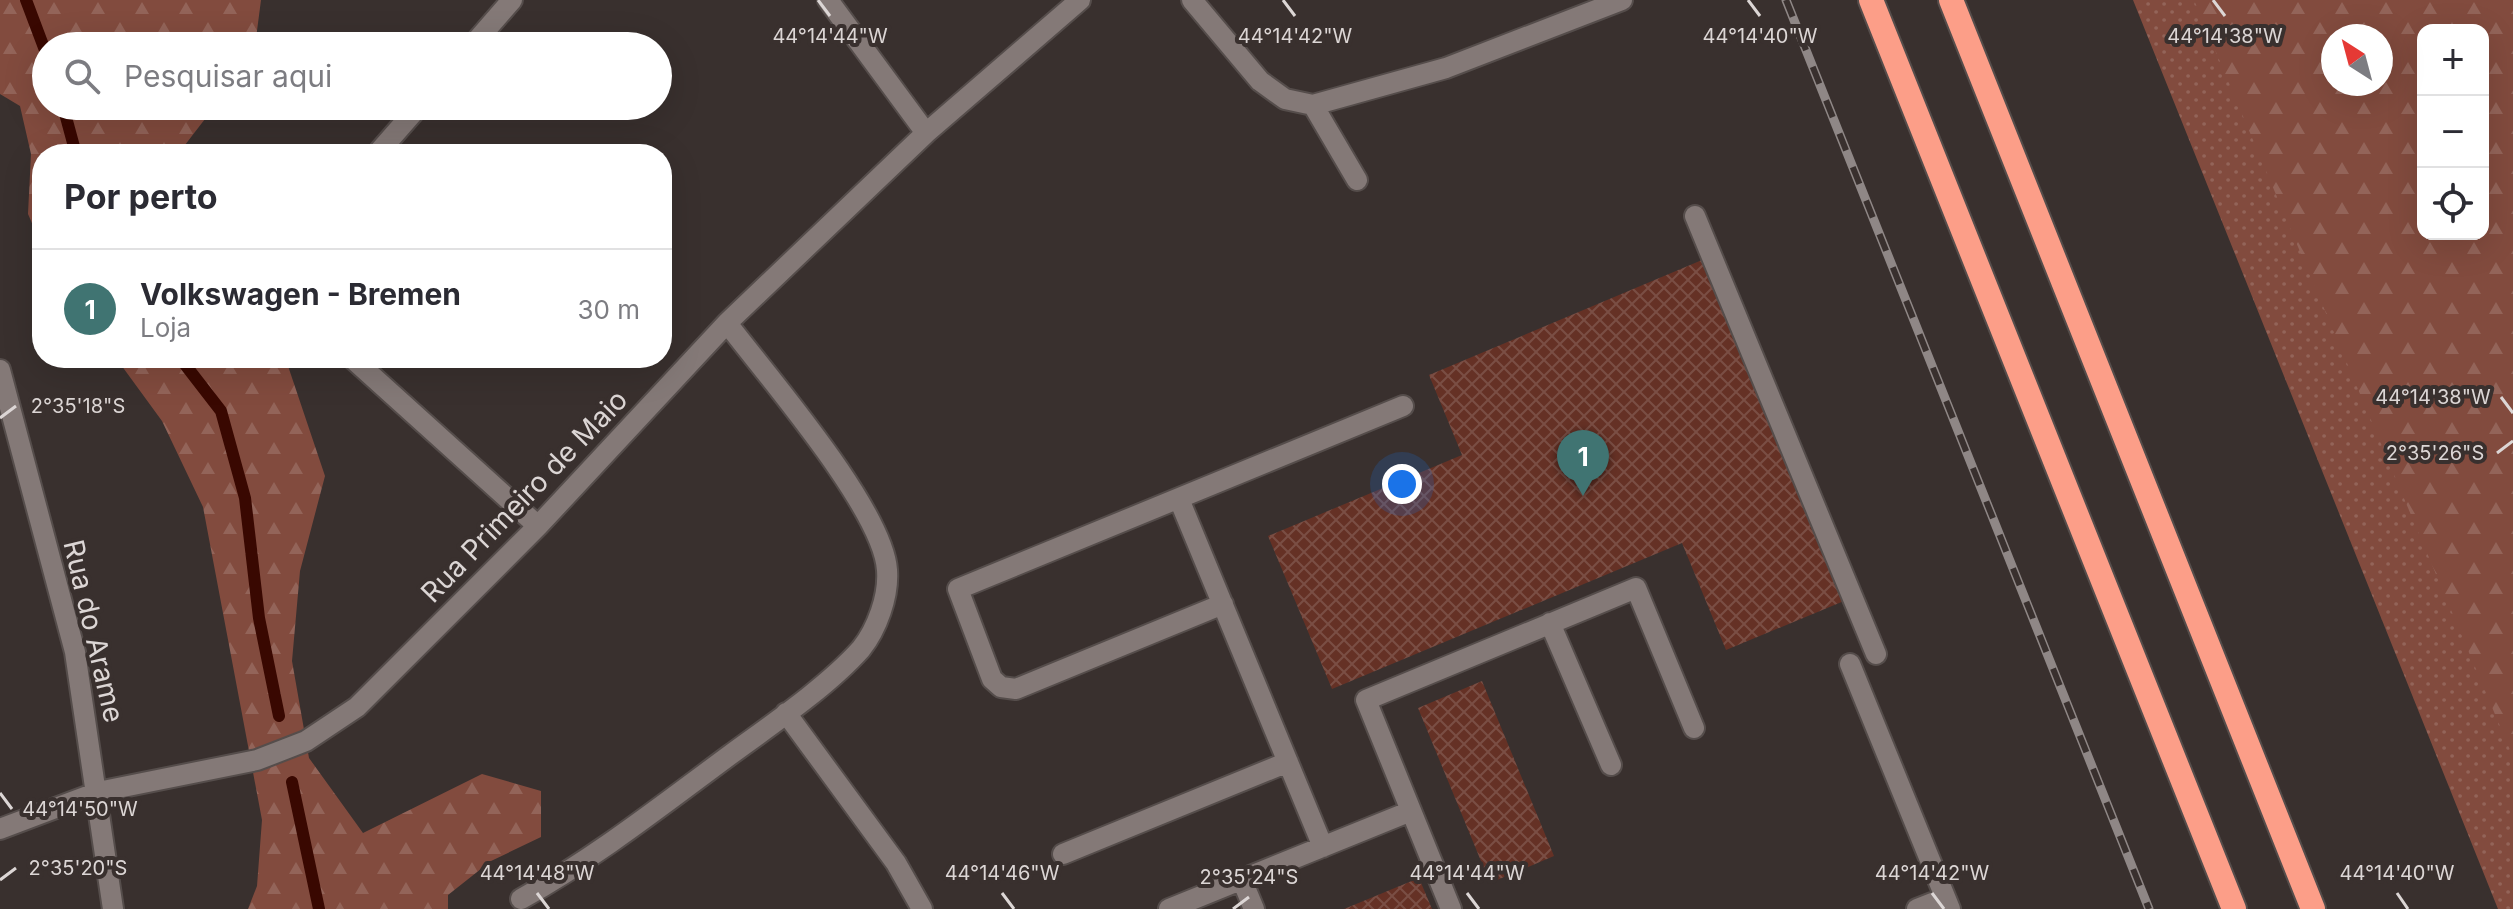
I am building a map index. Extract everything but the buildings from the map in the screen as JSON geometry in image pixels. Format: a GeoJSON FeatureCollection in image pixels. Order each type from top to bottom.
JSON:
{"type":"FeatureCollection","features":[{"type":"Feature","properties":{"kind":"highway"},"geometry":{"type":"LineString","coordinates":[[1871,0],[2234,909]]}},
{"type":"Feature","properties":{"kind":"highway"},"geometry":{"type":"LineString","coordinates":[[1951,0],[2313,909]]}},
{"type":"Feature","properties":{"kind":"street"},"geometry":{"type":"LineString","coordinates":[[484,32],[512,0]]}},
{"type":"Feature","properties":{"kind":"street"},"geometry":{"type":"LineString","coordinates":[[828,0],[926,133]]}},
{"type":"Feature","properties":{"kind":"street","name":"Rua Primeiro de Maio"},"geometry":{"type":"LineString","coordinates":[[0,829],[98,792],[257,760],[306,741],[357,707],[538,526],[727,323],[926,133],[1080,0]]}},
{"type":"Feature","properties":{"kind":"street"},"geometry":{"type":"LineString","coordinates":[[1192,0],[1260,81],[1285,99],[1313,105],[1446,68],[1622,0]]}},
{"type":"Feature","properties":{"kind":"street"},"geometry":{"type":"LineString","coordinates":[[1313,105],[1357,180]]}},
{"type":"Feature","properties":{"kind":"street"},"geometry":{"type":"LineString","coordinates":[[386,144],[407,120]]}},
{"type":"Feature","properties":{"kind":"street"},"geometry":{"type":"LineString","coordinates":[[1695,216],[1876,654]]}},
{"type":"Feature","properties":{"kind":"street"},"geometry":{"type":"LineString","coordinates":[[521,899],[578,868],[786,713],[862,648],[883,606],[887,569],[874,529],[851,487],[727,323]]}},
{"type":"Feature","properties":{"kind":"street"},"geometry":{"type":"LineString","coordinates":[[363,368],[538,526]]}},
{"type":"Feature","properties":{"kind":"street","name":"Rua do Arame"},"geometry":{"type":"LineString","coordinates":[[0,370],[75,652],[113,909]]}},
{"type":"Feature","properties":{"kind":"street"},"geometry":{"type":"LineString","coordinates":[[1223,604],[1016,689],[1001,687],[992,679],[958,589],[1403,406]]}},
{"type":"Feature","properties":{"kind":"street"},"geometry":{"type":"LineString","coordinates":[[1179,499],[1323,847]]}},
{"type":"Feature","properties":{"kind":"street"},"geometry":{"type":"LineString","coordinates":[[1451,909],[1366,700],[1636,588],[1694,728]]}},
{"type":"Feature","properties":{"kind":"street"},"geometry":{"type":"LineString","coordinates":[[1550,623],[1611,765]]}},
{"type":"Feature","properties":{"kind":"street"},"geometry":{"type":"LineString","coordinates":[[1850,664],[1948,903],[1917,909]]}},
{"type":"Feature","properties":{"kind":"street"},"geometry":{"type":"LineString","coordinates":[[786,713],[896,863],[922,909]]}},
{"type":"Feature","properties":{"kind":"street"},"geometry":{"type":"LineString","coordinates":[[1063,854],[1288,762]]}},
{"type":"Feature","properties":{"kind":"street"},"geometry":{"type":"LineString","coordinates":[[1169,909],[1411,811]]}},
{"type":"Feature","properties":{"kind":"street"},"geometry":{"type":"LineString","coordinates":[[1242,880],[1254,909]]}},
{"type":"Feature","properties":{"kind":"green space"},"geometry":{"type":"Polygon","coordinates":[[[0,0],[261,0],[257,32],[32,32],[32,120],[204,120],[186,144],[32,144],[32,223],[28,214],[31,154],[20,106],[0,94],[0,0]]]}},
{"type":"Feature","properties":{"kind":"green space"},"geometry":{"type":"Polygon","coordinates":[[[2133,0],[2513,0],[2513,909],[2498,909],[2133,0]]]}},
{"type":"Feature","properties":{"kind":"green space"},"geometry":{"type":"Polygon","coordinates":[[[2194,0],[2513,0],[2513,757],[2194,0]]]}},
{"type":"Feature","properties":{"kind":"green space"},"geometry":{"type":"Polygon","coordinates":[[[123,368],[289,368],[325,476],[300,571],[292,661],[309,758],[363,833],[482,774],[541,791],[541,837],[491,861],[448,895],[448,909],[248,909],[257,886],[262,820],[203,507],[162,421],[123,368]]]}},
{"type":"Feature","properties":{"kind":"waterway"},"geometry":{"type":"LineString","coordinates":[[26,0],[38,32]]}},
{"type":"Feature","properties":{"kind":"waterway"},"geometry":{"type":"LineString","coordinates":[[67,120],[73,144]]}},
{"type":"Feature","properties":{"kind":"waterway"},"geometry":{"type":"LineString","coordinates":[[188,368],[221,411],[245,498],[259,618],[279,716]]}},
{"type":"Feature","properties":{"kind":"waterway"},"geometry":{"type":"LineString","coordinates":[[292,782],[319,909]]}},
{"type":"Feature","properties":{"kind":"railway"},"geometry":{"type":"LineString","coordinates":[[1786,0],[2149,909]]}},
{"type":"Feature","properties":{"kind":"place","name":"Volkswagen - Bremen"},"geometry":{"type":"Point","coordinates":[1583,496]}}]}
